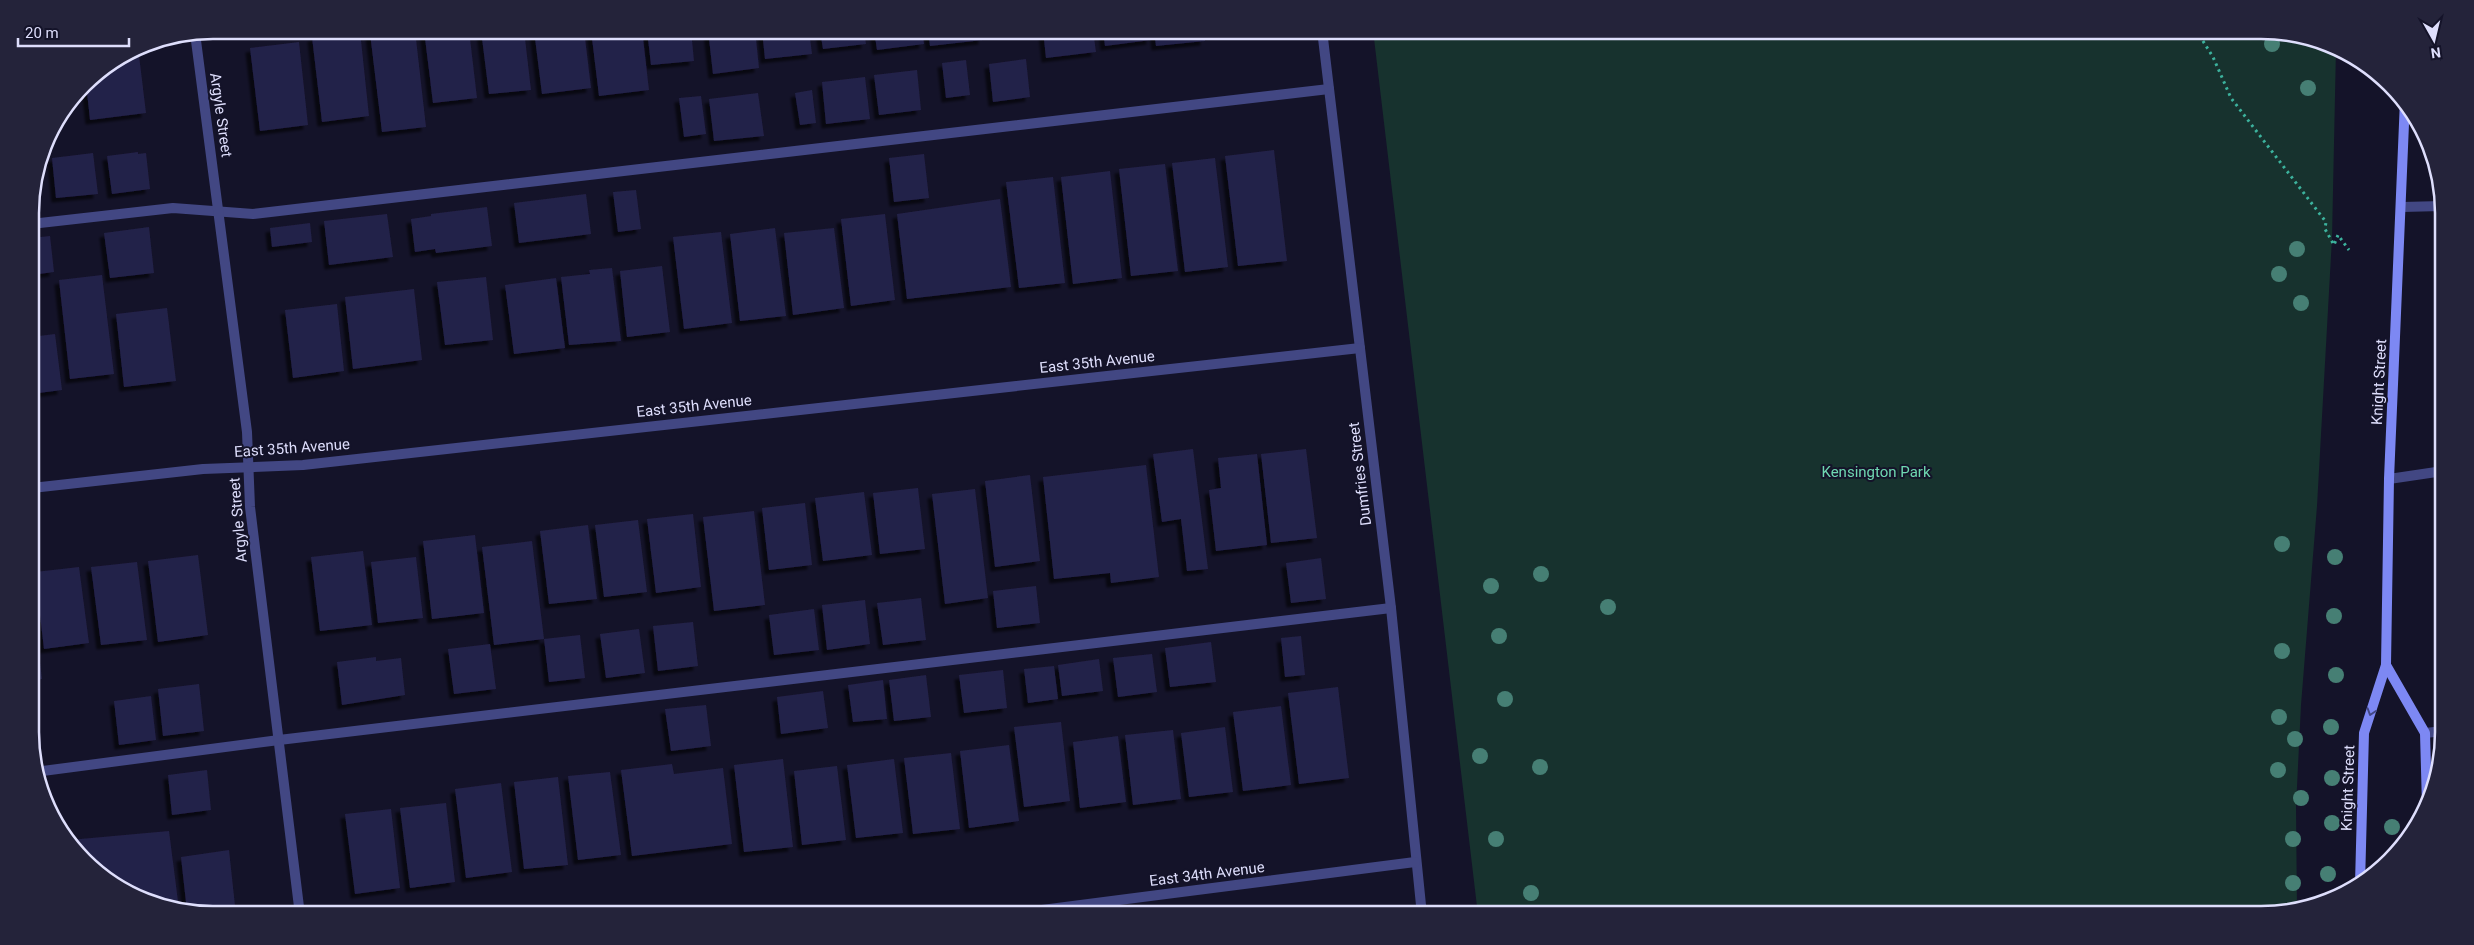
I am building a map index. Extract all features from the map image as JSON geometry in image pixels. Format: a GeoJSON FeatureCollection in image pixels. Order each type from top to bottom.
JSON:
{"type":"FeatureCollection","features":[{"type":"Feature","properties":{"kind":"main road","name":"Knight Street"},"geometry":{"type":"LineString","coordinates":[[2360,875],[2364,733],[2386,665],[2389,479],[2405,115]]}},
{"type":"Feature","properties":{"kind":"main road"},"geometry":{"type":"LineString","coordinates":[[2386,665],[2425,733],[2427,787]]}},
{"type":"Feature","properties":{"kind":"street","name":"Dumfries Street"},"geometry":{"type":"LineString","coordinates":[[1323,39],[1391,608],[1421,906]]}},
{"type":"Feature","properties":{"kind":"street","name":"Argyle Street"},"geometry":{"type":"LineString","coordinates":[[196,40],[247,432],[250,507],[299,906]]}},
{"type":"Feature","properties":{"kind":"street"},"geometry":{"type":"LineString","coordinates":[[39,223],[172,208],[253,214],[1329,89]]}},
{"type":"Feature","properties":{"kind":"street"},"geometry":{"type":"LineString","coordinates":[[2402,206],[2435,206]]}},
{"type":"Feature","properties":{"kind":"street","name":"East 35th Avenue"},"geometry":{"type":"LineString","coordinates":[[39,487],[203,469],[303,465],[1360,348]]}},
{"type":"Feature","properties":{"kind":"street"},"geometry":{"type":"LineString","coordinates":[[2389,479],[2435,472]]}},
{"type":"Feature","properties":{"kind":"street"},"geometry":{"type":"LineString","coordinates":[[43,771],[279,740],[1391,608]]}},
{"type":"Feature","properties":{"kind":"street"},"geometry":{"type":"LineString","coordinates":[[2425,733],[2435,732]]}},
{"type":"Feature","properties":{"kind":"street","name":"East 34th Avenue"},"geometry":{"type":"LineString","coordinates":[[1073,906],[1415,862]]}},
{"type":"Feature","properties":{"kind":"path"},"geometry":{"type":"LineString","coordinates":[[2202,39],[2213,57],[2231,98],[2326,222],[2325,229],[2334,245],[2338,236],[2349,250]]}},
{"type":"Feature","properties":{"kind":"green space","name":"Kensington Park"},"geometry":{"type":"Polygon","coordinates":[[[1374,39],[2273,39],[2296,42],[2318,48],[2336,56],[2332,238],[2317,506],[2301,705],[2296,807],[2297,903],[2273,906],[1477,906],[1374,39]]]}},
{"type":"Feature","properties":{"kind":"building"},"geometry":{"type":"Polygon","coordinates":[[[312,39],[361,39],[369,116],[322,122],[312,39]]]}},
{"type":"Feature","properties":{"kind":"building"},"geometry":{"type":"Polygon","coordinates":[[[371,39],[416,39],[426,127],[382,132],[371,39]]]}},
{"type":"Feature","properties":{"kind":"building"},"geometry":{"type":"Polygon","coordinates":[[[425,39],[470,39],[477,98],[433,103],[425,39]]]}},
{"type":"Feature","properties":{"kind":"building"},"geometry":{"type":"Polygon","coordinates":[[[482,39],[525,39],[531,90],[489,94],[482,39]]]}},
{"type":"Feature","properties":{"kind":"building"},"geometry":{"type":"Polygon","coordinates":[[[535,39],[585,39],[591,88],[542,94],[535,39]]]}},
{"type":"Feature","properties":{"kind":"building"},"geometry":{"type":"Polygon","coordinates":[[[592,39],[643,39],[649,90],[599,96],[592,39]]]}},
{"type":"Feature","properties":{"kind":"building"},"geometry":{"type":"Polygon","coordinates":[[[648,39],[692,39],[694,61],[651,65],[648,39]]]}},
{"type":"Feature","properties":{"kind":"building"},"geometry":{"type":"Polygon","coordinates":[[[709,39],[756,39],[759,68],[713,74],[709,39]]]}},
{"type":"Feature","properties":{"kind":"building"},"geometry":{"type":"Polygon","coordinates":[[[763,39],[810,39],[812,54],[765,59],[763,39]]]}},
{"type":"Feature","properties":{"kind":"building"},"geometry":{"type":"Polygon","coordinates":[[[821,39],[865,39],[866,44],[823,49],[821,39]]]}},
{"type":"Feature","properties":{"kind":"building"},"geometry":{"type":"Polygon","coordinates":[[[875,39],[923,39],[924,44],[877,50],[875,39]]]}},
{"type":"Feature","properties":{"kind":"building"},"geometry":{"type":"Polygon","coordinates":[[[929,39],[983,39],[983,40],[930,46],[929,39]]]}},
{"type":"Feature","properties":{"kind":"building"},"geometry":{"type":"Polygon","coordinates":[[[1044,39],[1094,39],[1096,52],[1046,58],[1044,39]]]}},
{"type":"Feature","properties":{"kind":"building"},"geometry":{"type":"Polygon","coordinates":[[[1104,39],[1151,39],[1151,40],[1105,46],[1104,39]]]}},
{"type":"Feature","properties":{"kind":"building"},"geometry":{"type":"Polygon","coordinates":[[[1155,39],[1205,39],[1205,41],[1156,46],[1155,39]]]}},
{"type":"Feature","properties":{"kind":"building"},"geometry":{"type":"Polygon","coordinates":[[[299,42],[308,125],[260,131],[250,48],[299,42]]]}},
{"type":"Feature","properties":{"kind":"building"},"geometry":{"type":"Polygon","coordinates":[[[139,55],[146,113],[90,120],[87,93],[116,68],[139,55]]]}},
{"type":"Feature","properties":{"kind":"building"},"geometry":{"type":"Polygon","coordinates":[[[1026,59],[1030,97],[993,102],[989,64],[1026,59]]]}},
{"type":"Feature","properties":{"kind":"building"},"geometry":{"type":"Polygon","coordinates":[[[966,60],[970,95],[946,98],[942,63],[966,60]]]}},
{"type":"Feature","properties":{"kind":"building"},"geometry":{"type":"Polygon","coordinates":[[[917,70],[921,110],[879,115],[874,75],[917,70]]]}},
{"type":"Feature","properties":{"kind":"building"},"geometry":{"type":"Polygon","coordinates":[[[865,77],[870,119],[826,124],[822,82],[865,77]]]}},
{"type":"Feature","properties":{"kind":"building"},"geometry":{"type":"Polygon","coordinates":[[[812,90],[816,123],[800,125],[795,93],[812,90]]]}},
{"type":"Feature","properties":{"kind":"building"},"geometry":{"type":"Polygon","coordinates":[[[758,93],[764,136],[714,141],[709,99],[758,93]]]}},
{"type":"Feature","properties":{"kind":"building"},"geometry":{"type":"Polygon","coordinates":[[[701,96],[706,134],[684,137],[679,98],[701,96]]]}},
{"type":"Feature","properties":{"kind":"building"},"geometry":{"type":"Polygon","coordinates":[[[1274,150],[1287,261],[1238,266],[1225,156],[1274,150]]]}},
{"type":"Feature","properties":{"kind":"building"},"geometry":{"type":"Polygon","coordinates":[[[138,152],[138,154],[146,153],[150,189],[112,194],[107,156],[138,152]]]}},
{"type":"Feature","properties":{"kind":"building"},"geometry":{"type":"Polygon","coordinates":[[[93,153],[98,194],[56,198],[52,158],[93,153]]]}},
{"type":"Feature","properties":{"kind":"building"},"geometry":{"type":"Polygon","coordinates":[[[924,154],[929,198],[894,202],[889,158],[924,154]]]}},
{"type":"Feature","properties":{"kind":"building"},"geometry":{"type":"Polygon","coordinates":[[[1215,158],[1228,267],[1185,272],[1172,163],[1215,158]]]}},
{"type":"Feature","properties":{"kind":"building"},"geometry":{"type":"Polygon","coordinates":[[[1165,164],[1178,271],[1131,276],[1119,169],[1165,164]]]}},
{"type":"Feature","properties":{"kind":"building"},"geometry":{"type":"Polygon","coordinates":[[[1110,171],[1122,278],[1073,284],[1061,177],[1110,171]]]}},
{"type":"Feature","properties":{"kind":"building"},"geometry":{"type":"Polygon","coordinates":[[[1053,177],[1065,283],[1019,288],[1006,182],[1053,177]]]}},
{"type":"Feature","properties":{"kind":"building"},"geometry":{"type":"Polygon","coordinates":[[[636,190],[641,229],[618,232],[613,192],[636,190]]]}},
{"type":"Feature","properties":{"kind":"building"},"geometry":{"type":"Polygon","coordinates":[[[586,194],[591,234],[519,243],[514,203],[586,194]]]}},
{"type":"Feature","properties":{"kind":"building"},"geometry":{"type":"Polygon","coordinates":[[[1000,199],[1011,287],[907,299],[897,214],[1000,199]]]}},
{"type":"Feature","properties":{"kind":"building"},"geometry":{"type":"Polygon","coordinates":[[[487,207],[492,246],[436,253],[435,249],[415,252],[411,219],[431,216],[431,214],[487,207]]]}},
{"type":"Feature","properties":{"kind":"building"},"geometry":{"type":"Polygon","coordinates":[[[387,214],[393,257],[329,265],[324,221],[387,214]]]}},
{"type":"Feature","properties":{"kind":"building"},"geometry":{"type":"Polygon","coordinates":[[[885,214],[895,300],[851,306],[841,219],[885,214]]]}},
{"type":"Feature","properties":{"kind":"building"},"geometry":{"type":"Polygon","coordinates":[[[310,223],[312,242],[272,247],[270,228],[310,223]]]}},
{"type":"Feature","properties":{"kind":"building"},"geometry":{"type":"Polygon","coordinates":[[[149,227],[154,273],[110,278],[104,233],[149,227]]]}},
{"type":"Feature","properties":{"kind":"building"},"geometry":{"type":"Polygon","coordinates":[[[775,228],[786,316],[740,321],[730,234],[775,228]]]}},
{"type":"Feature","properties":{"kind":"building"},"geometry":{"type":"Polygon","coordinates":[[[834,228],[844,308],[793,315],[784,233],[834,228]]]}},
{"type":"Feature","properties":{"kind":"building"},"geometry":{"type":"Polygon","coordinates":[[[721,232],[732,323],[684,329],[673,237],[721,232]]]}},
{"type":"Feature","properties":{"kind":"building"},"geometry":{"type":"Polygon","coordinates":[[[50,236],[54,272],[39,274],[39,237],[50,236]]]}},
{"type":"Feature","properties":{"kind":"building"},"geometry":{"type":"Polygon","coordinates":[[[662,266],[670,332],[627,337],[620,271],[662,266]]]}},
{"type":"Feature","properties":{"kind":"building"},"geometry":{"type":"Polygon","coordinates":[[[612,268],[621,341],[569,345],[561,277],[590,274],[589,270],[612,268]]]}},
{"type":"Feature","properties":{"kind":"building"},"geometry":{"type":"Polygon","coordinates":[[[102,275],[114,374],[70,379],[59,280],[102,275]]]}},
{"type":"Feature","properties":{"kind":"building"},"geometry":{"type":"Polygon","coordinates":[[[486,277],[493,340],[445,345],[437,282],[486,277]]]}},
{"type":"Feature","properties":{"kind":"building"},"geometry":{"type":"Polygon","coordinates":[[[556,278],[565,348],[514,354],[505,285],[556,278]]]}},
{"type":"Feature","properties":{"kind":"building"},"geometry":{"type":"Polygon","coordinates":[[[414,289],[422,360],[353,369],[345,297],[414,289]]]}},
{"type":"Feature","properties":{"kind":"building"},"geometry":{"type":"Polygon","coordinates":[[[337,304],[344,371],[293,378],[285,310],[337,304]]]}},
{"type":"Feature","properties":{"kind":"building"},"geometry":{"type":"Polygon","coordinates":[[[167,308],[176,381],[124,387],[116,314],[167,308]]]}},
{"type":"Feature","properties":{"kind":"building"},"geometry":{"type":"Polygon","coordinates":[[[55,334],[62,390],[39,393],[39,336],[55,334]]]}},
{"type":"Feature","properties":{"kind":"building"},"geometry":{"type":"Polygon","coordinates":[[[1193,449],[1208,569],[1187,571],[1181,519],[1162,522],[1153,454],[1193,449]]]}},
{"type":"Feature","properties":{"kind":"building"},"geometry":{"type":"Polygon","coordinates":[[[1306,449],[1317,538],[1271,543],[1261,454],[1306,449]]]}},
{"type":"Feature","properties":{"kind":"building"},"geometry":{"type":"Polygon","coordinates":[[[1257,454],[1267,545],[1216,551],[1209,490],[1221,488],[1218,458],[1257,454]]]}},
{"type":"Feature","properties":{"kind":"building"},"geometry":{"type":"Polygon","coordinates":[[[1146,465],[1159,577],[1111,583],[1110,573],[1054,579],[1043,477],[1146,465]]]}},
{"type":"Feature","properties":{"kind":"building"},"geometry":{"type":"Polygon","coordinates":[[[1030,475],[1040,561],[995,567],[985,481],[1030,475]]]}},
{"type":"Feature","properties":{"kind":"building"},"geometry":{"type":"Polygon","coordinates":[[[918,488],[925,549],[880,554],[873,493],[918,488]]]}},
{"type":"Feature","properties":{"kind":"building"},"geometry":{"type":"Polygon","coordinates":[[[975,489],[988,598],[945,604],[932,494],[975,489]]]}},
{"type":"Feature","properties":{"kind":"building"},"geometry":{"type":"Polygon","coordinates":[[[864,492],[872,555],[823,561],[815,498],[864,492]]]}},
{"type":"Feature","properties":{"kind":"building"},"geometry":{"type":"Polygon","coordinates":[[[805,503],[812,565],[769,570],[762,508],[805,503]]]}},
{"type":"Feature","properties":{"kind":"building"},"geometry":{"type":"Polygon","coordinates":[[[754,511],[765,605],[714,611],[703,517],[754,511]]]}},
{"type":"Feature","properties":{"kind":"building"},"geometry":{"type":"Polygon","coordinates":[[[693,514],[701,587],[656,593],[647,519],[693,514]]]}},
{"type":"Feature","properties":{"kind":"building"},"geometry":{"type":"Polygon","coordinates":[[[638,520],[647,592],[604,597],[595,525],[638,520]]]}},
{"type":"Feature","properties":{"kind":"building"},"geometry":{"type":"Polygon","coordinates":[[[588,525],[597,599],[549,604],[540,531],[588,525]]]}},
{"type":"Feature","properties":{"kind":"building"},"geometry":{"type":"Polygon","coordinates":[[[475,535],[484,613],[432,619],[423,541],[475,535]]]}},
{"type":"Feature","properties":{"kind":"building"},"geometry":{"type":"Polygon","coordinates":[[[532,541],[544,639],[494,645],[482,547],[532,541]]]}},
{"type":"Feature","properties":{"kind":"building"},"geometry":{"type":"Polygon","coordinates":[[[363,551],[372,625],[320,631],[311,557],[363,551]]]}},
{"type":"Feature","properties":{"kind":"building"},"geometry":{"type":"Polygon","coordinates":[[[198,555],[208,635],[158,642],[148,561],[198,555]]]}},
{"type":"Feature","properties":{"kind":"building"},"geometry":{"type":"Polygon","coordinates":[[[416,557],[423,618],[378,623],[371,562],[416,557]]]}},
{"type":"Feature","properties":{"kind":"building"},"geometry":{"type":"Polygon","coordinates":[[[1321,558],[1326,599],[1291,603],[1286,563],[1321,558]]]}},
{"type":"Feature","properties":{"kind":"building"},"geometry":{"type":"Polygon","coordinates":[[[137,562],[147,640],[101,645],[91,567],[137,562]]]}},
{"type":"Feature","properties":{"kind":"building"},"geometry":{"type":"Polygon","coordinates":[[[79,567],[89,643],[44,649],[39,606],[39,572],[79,567]]]}},
{"type":"Feature","properties":{"kind":"building"},"geometry":{"type":"Polygon","coordinates":[[[1036,586],[1040,623],[997,628],[993,591],[1036,586]]]}},
{"type":"Feature","properties":{"kind":"building"},"geometry":{"type":"Polygon","coordinates":[[[921,598],[926,640],[883,645],[877,603],[921,598]]]}},
{"type":"Feature","properties":{"kind":"building"},"geometry":{"type":"Polygon","coordinates":[[[865,600],[870,644],[827,650],[822,605],[865,600]]]}},
{"type":"Feature","properties":{"kind":"building"},"geometry":{"type":"Polygon","coordinates":[[[814,609],[819,650],[774,655],[769,615],[814,609]]]}},
{"type":"Feature","properties":{"kind":"building"},"geometry":{"type":"Polygon","coordinates":[[[693,622],[698,666],[658,671],[653,626],[693,622]]]}},
{"type":"Feature","properties":{"kind":"building"},"geometry":{"type":"Polygon","coordinates":[[[639,629],[645,673],[606,678],[600,634],[639,629]]]}},
{"type":"Feature","properties":{"kind":"building"},"geometry":{"type":"Polygon","coordinates":[[[580,635],[585,678],[549,682],[544,639],[580,635]]]}},
{"type":"Feature","properties":{"kind":"building"},"geometry":{"type":"Polygon","coordinates":[[[1301,636],[1305,675],[1285,677],[1281,638],[1301,636]]]}},
{"type":"Feature","properties":{"kind":"building"},"geometry":{"type":"Polygon","coordinates":[[[1211,642],[1216,682],[1170,687],[1165,648],[1211,642]]]}},
{"type":"Feature","properties":{"kind":"building"},"geometry":{"type":"Polygon","coordinates":[[[490,644],[496,689],[454,694],[448,649],[490,644]]]}},
{"type":"Feature","properties":{"kind":"building"},"geometry":{"type":"Polygon","coordinates":[[[1152,654],[1157,692],[1118,697],[1113,658],[1152,654]]]}},
{"type":"Feature","properties":{"kind":"building"},"geometry":{"type":"Polygon","coordinates":[[[39,655],[42,679],[39,679],[39,655]]]}},
{"type":"Feature","properties":{"kind":"building"},"geometry":{"type":"Polygon","coordinates":[[[376,657],[376,661],[401,658],[405,695],[342,705],[337,662],[376,657]]]}},
{"type":"Feature","properties":{"kind":"building"},"geometry":{"type":"Polygon","coordinates":[[[1099,659],[1103,691],[1062,696],[1058,665],[1099,659]]]}},
{"type":"Feature","properties":{"kind":"building"},"geometry":{"type":"Polygon","coordinates":[[[1054,666],[1058,699],[1028,703],[1024,669],[1054,666]]]}},
{"type":"Feature","properties":{"kind":"building"},"geometry":{"type":"Polygon","coordinates":[[[1003,670],[1007,708],[964,713],[959,675],[1003,670]]]}},
{"type":"Feature","properties":{"kind":"building"},"geometry":{"type":"Polygon","coordinates":[[[926,675],[931,717],[894,721],[889,680],[926,675]]]}},
{"type":"Feature","properties":{"kind":"building"},"geometry":{"type":"Polygon","coordinates":[[[883,680],[887,719],[853,722],[848,685],[883,680]]]}},
{"type":"Feature","properties":{"kind":"building"},"geometry":{"type":"Polygon","coordinates":[[[199,684],[204,731],[163,736],[158,689],[199,684]]]}},
{"type":"Feature","properties":{"kind":"building"},"geometry":{"type":"Polygon","coordinates":[[[1338,687],[1349,778],[1299,784],[1288,693],[1338,687]]]}},
{"type":"Feature","properties":{"kind":"building"},"geometry":{"type":"Polygon","coordinates":[[[823,691],[828,728],[781,734],[777,697],[823,691]]]}},
{"type":"Feature","properties":{"kind":"building"},"geometry":{"type":"Polygon","coordinates":[[[151,696],[156,740],[119,745],[114,701],[151,696]]]}},
{"type":"Feature","properties":{"kind":"building"},"geometry":{"type":"Polygon","coordinates":[[[706,705],[711,746],[671,751],[665,709],[706,705]]]}},
{"type":"Feature","properties":{"kind":"building"},"geometry":{"type":"Polygon","coordinates":[[[1281,706],[1291,785],[1243,791],[1233,712],[1281,706]]]}},
{"type":"Feature","properties":{"kind":"building"},"geometry":{"type":"Polygon","coordinates":[[[1061,722],[1070,801],[1024,807],[1014,727],[1061,722]]]}},
{"type":"Feature","properties":{"kind":"building"},"geometry":{"type":"Polygon","coordinates":[[[1225,727],[1233,792],[1189,797],[1181,733],[1225,727]]]}},
{"type":"Feature","properties":{"kind":"building"},"geometry":{"type":"Polygon","coordinates":[[[1173,730],[1181,799],[1133,805],[1125,735],[1173,730]]]}},
{"type":"Feature","properties":{"kind":"building"},"geometry":{"type":"Polygon","coordinates":[[[1118,736],[1126,802],[1080,808],[1073,742],[1118,736]]]}},
{"type":"Feature","properties":{"kind":"building"},"geometry":{"type":"Polygon","coordinates":[[[1009,745],[1019,821],[969,828],[960,751],[1009,745]]]}},
{"type":"Feature","properties":{"kind":"building"},"geometry":{"type":"Polygon","coordinates":[[[951,753],[960,829],[913,834],[904,758],[951,753]]]}},
{"type":"Feature","properties":{"kind":"building"},"geometry":{"type":"Polygon","coordinates":[[[783,759],[793,847],[744,852],[734,765],[783,759]]]}},
{"type":"Feature","properties":{"kind":"building"},"geometry":{"type":"Polygon","coordinates":[[[894,759],[903,833],[856,838],[847,765],[894,759]]]}},
{"type":"Feature","properties":{"kind":"building"},"geometry":{"type":"Polygon","coordinates":[[[672,764],[674,774],[723,768],[732,844],[632,856],[621,770],[672,764]]]}},
{"type":"Feature","properties":{"kind":"building"},"geometry":{"type":"Polygon","coordinates":[[[837,766],[846,840],[802,845],[794,771],[837,766]]]}},
{"type":"Feature","properties":{"kind":"building"},"geometry":{"type":"Polygon","coordinates":[[[207,770],[211,810],[172,815],[168,775],[207,770]]]}},
{"type":"Feature","properties":{"kind":"building"},"geometry":{"type":"Polygon","coordinates":[[[610,772],[621,855],[578,860],[568,776],[610,772]]]}},
{"type":"Feature","properties":{"kind":"building"},"geometry":{"type":"Polygon","coordinates":[[[558,777],[568,865],[524,869],[514,782],[558,777]]]}},
{"type":"Feature","properties":{"kind":"building"},"geometry":{"type":"Polygon","coordinates":[[[501,783],[512,872],[466,878],[455,789],[501,783]]]}},
{"type":"Feature","properties":{"kind":"building"},"geometry":{"type":"Polygon","coordinates":[[[446,803],[455,882],[410,888],[400,808],[446,803]]]}},
{"type":"Feature","properties":{"kind":"building"},"geometry":{"type":"Polygon","coordinates":[[[391,809],[400,888],[355,894],[345,814],[391,809]]]}},
{"type":"Feature","properties":{"kind":"building"},"geometry":{"type":"Polygon","coordinates":[[[169,831],[178,903],[156,897],[116,877],[98,863],[76,839],[169,831]]]}},
{"type":"Feature","properties":{"kind":"building"},"geometry":{"type":"Polygon","coordinates":[[[229,850],[235,906],[186,904],[181,857],[229,850]]]}}]}
